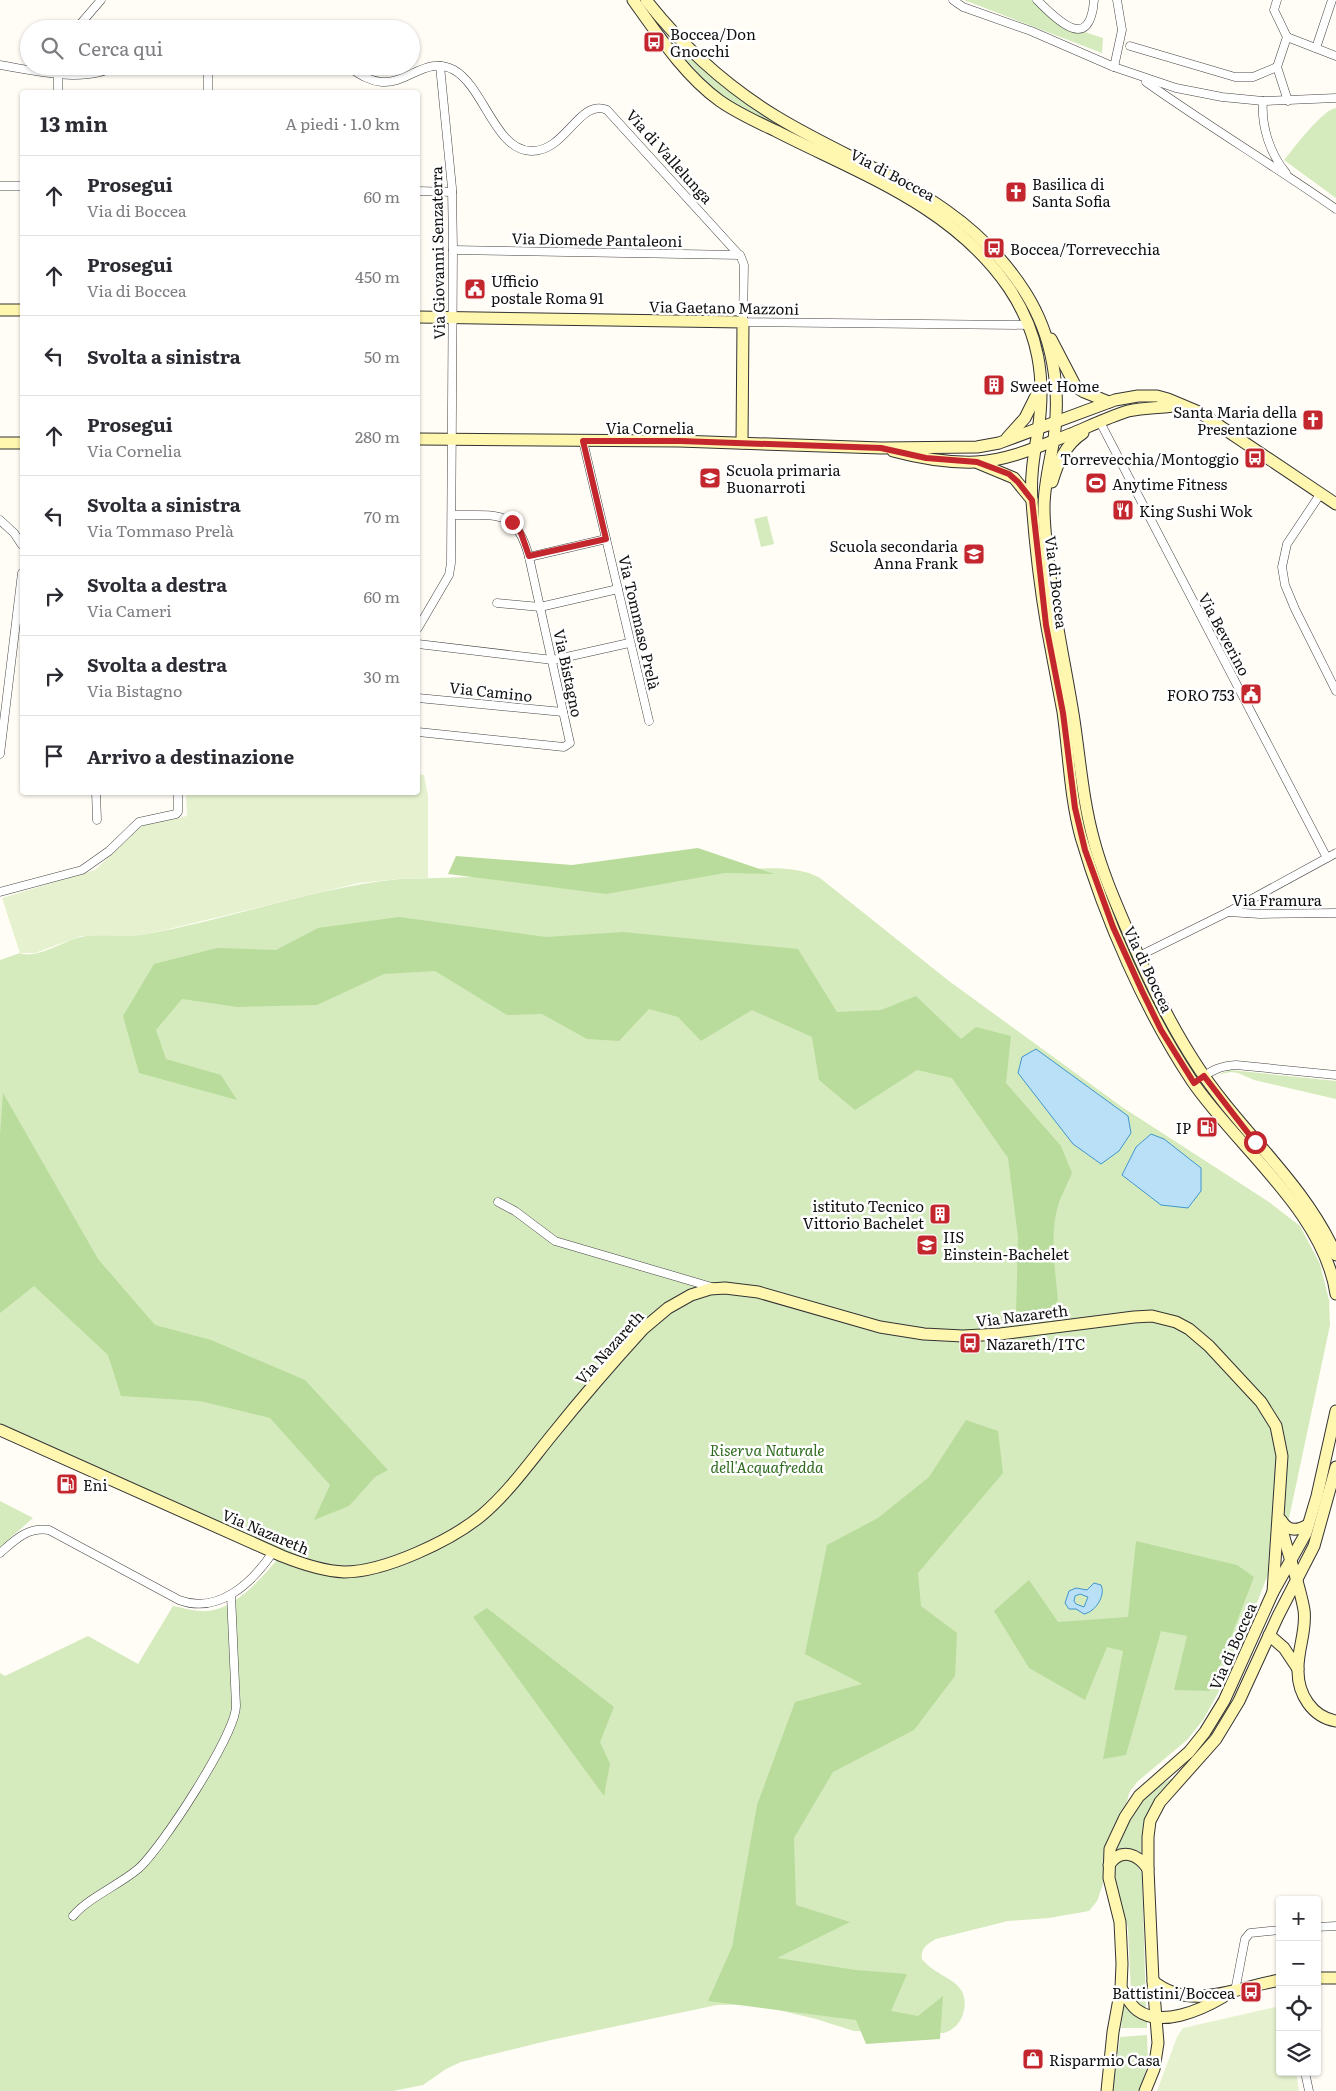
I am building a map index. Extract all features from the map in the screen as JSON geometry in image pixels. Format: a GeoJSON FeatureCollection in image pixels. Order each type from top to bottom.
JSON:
{"type":"FeatureCollection","features":[{"type":"Feature","properties":{"kind":"main road","name":"Via di Boccea"},"geometry":{"type":"LineString","coordinates":[[633,0],[696,80],[721,102],[775,131],[909,197],[953,228],[998,273],[1017,301],[1029,325],[1040,362],[1041,386],[1032,477],[1032,500],[1046,625],[1063,713],[1075,808],[1081,837],[1110,919],[1161,1030],[1199,1080],[1234,1134],[1297,1207],[1332,1274],[1336,1294]]}},
{"type":"Feature","properties":{"kind":"main road","name":"Via di Boccea"},"geometry":{"type":"LineString","coordinates":[[646,0],[693,53],[748,98],[792,126],[907,184],[960,221],[990,248],[1028,297],[1043,325],[1054,370],[1056,423],[1044,505],[1053,601],[1091,829],[1111,891],[1166,1014],[1199,1080],[1244,1129],[1309,1206],[1323,1228],[1336,1255]]}},
{"type":"Feature","properties":{"kind":"main road"},"geometry":{"type":"LineString","coordinates":[[0,310],[20,310]]}},
{"type":"Feature","properties":{"kind":"main road","name":"Via Gaetano Mazzoni"},"geometry":{"type":"LineString","coordinates":[[420,316],[742,322]]}},
{"type":"Feature","properties":{"kind":"main road"},"geometry":{"type":"LineString","coordinates":[[742,322],[742,443]]}},
{"type":"Feature","properties":{"kind":"main road"},"geometry":{"type":"LineString","coordinates":[[1043,325],[1076,387],[1110,402]]}},
{"type":"Feature","properties":{"kind":"main road"},"geometry":{"type":"LineString","coordinates":[[1004,442],[1025,418],[1041,386]]}},
{"type":"Feature","properties":{"kind":"main road","name":"Via Cornelia"},"geometry":{"type":"LineString","coordinates":[[420,439],[742,443],[881,448],[977,447],[1004,442],[1110,402],[1134,396],[1151,396],[1168,398],[1213,420],[1336,504]]}},
{"type":"Feature","properties":{"kind":"main road"},"geometry":{"type":"LineString","coordinates":[[1044,505],[1058,464],[1074,439],[1100,422],[1136,410],[1182,405]]}},
{"type":"Feature","properties":{"kind":"main road","name":"Via Cornelia"},"geometry":{"type":"LineString","coordinates":[[881,448],[919,457],[977,462],[1009,456],[1054,441],[1100,422]]}},
{"type":"Feature","properties":{"kind":"main road"},"geometry":{"type":"LineString","coordinates":[[0,443],[20,443]]}},
{"type":"Feature","properties":{"kind":"main road"},"geometry":{"type":"LineString","coordinates":[[977,462],[1014,478],[1032,500]]}},
{"type":"Feature","properties":{"kind":"main road","name":"Via Nazareth"},"geometry":{"type":"LineString","coordinates":[[0,1430],[273,1552],[324,1570],[352,1571],[375,1567],[403,1558],[457,1533],[484,1514],[649,1322],[668,1308],[691,1295],[717,1288],[734,1288],[758,1292],[880,1326],[924,1334],[964,1336],[1000,1334],[1152,1316],[1176,1322],[1210,1346],[1270,1414],[1282,1450],[1273,1592]]}},
{"type":"Feature","properties":{"kind":"main road","name":"Via di Boccea"},"geometry":{"type":"LineString","coordinates":[[1107,2091],[1113,2032],[1121,1988],[1121,1932],[1109,1878],[1113,1842],[1135,1801],[1148,1786],[1189,1752],[1214,1719],[1273,1592],[1308,1525],[1317,1496],[1336,1411]]}},
{"type":"Feature","properties":{"kind":"main road","name":"Via di Boccea"},"geometry":{"type":"LineString","coordinates":[[1145,2091],[1157,2055],[1158,2038],[1155,2016],[1148,1869],[1148,1837],[1154,1811],[1207,1750],[1225,1726],[1239,1701],[1319,1533],[1336,1467]]}},
{"type":"Feature","properties":{"kind":"main road"},"geometry":{"type":"LineString","coordinates":[[1278,1515],[1285,1526],[1291,1530],[1308,1525]]}},
{"type":"Feature","properties":{"kind":"main road","name":"Via Nazareth"},"geometry":{"type":"LineString","coordinates":[[1278,1515],[1304,1612],[1303,1639],[1298,1669]]}},
{"type":"Feature","properties":{"kind":"main road"},"geometry":{"type":"LineString","coordinates":[[1269,1635],[1287,1651],[1298,1669],[1301,1689],[1310,1706],[1321,1716],[1336,1721]]}},
{"type":"Feature","properties":{"kind":"main road"},"geometry":{"type":"LineString","coordinates":[[1109,1865],[1118,1856],[1129,1854],[1138,1858],[1148,1869]]}},
{"type":"Feature","properties":{"kind":"main road"},"geometry":{"type":"LineString","coordinates":[[1321,1978],[1336,1978]]}},
{"type":"Feature","properties":{"kind":"main road"},"geometry":{"type":"LineString","coordinates":[[1153,1981],[1163,1989],[1178,1995],[1214,1995],[1276,1981]]}},
{"type":"Feature","properties":{"kind":"main road"},"geometry":{"type":"LineString","coordinates":[[1121,1988],[1138,2010],[1155,2016],[1185,2014],[1233,1992]]}},
{"type":"Feature","properties":{"kind":"street"},"geometry":{"type":"LineString","coordinates":[[84,20],[101,0]]}},
{"type":"Feature","properties":{"kind":"street"},"geometry":{"type":"LineString","coordinates":[[952,0],[963,6],[1031,31],[1114,67],[1192,92],[1263,101],[1336,98]]}},
{"type":"Feature","properties":{"kind":"street"},"geometry":{"type":"LineString","coordinates":[[1038,0],[1063,24],[1074,28],[1084,26],[1091,21],[1094,0]]}},
{"type":"Feature","properties":{"kind":"street"},"geometry":{"type":"LineString","coordinates":[[1114,67],[1122,30],[1117,0]]}},
{"type":"Feature","properties":{"kind":"street"},"geometry":{"type":"LineString","coordinates":[[1277,0],[1274,10],[1287,37],[1336,56]]}},
{"type":"Feature","properties":{"kind":"street"},"geometry":{"type":"LineString","coordinates":[[1316,48],[1332,0]]}},
{"type":"Feature","properties":{"kind":"street"},"geometry":{"type":"LineString","coordinates":[[1287,37],[1277,68],[1288,101]]}},
{"type":"Feature","properties":{"kind":"street"},"geometry":{"type":"LineString","coordinates":[[1130,46],[1235,78],[1253,77],[1277,68]]}},
{"type":"Feature","properties":{"kind":"street"},"geometry":{"type":"LineString","coordinates":[[0,66],[20,67]]}},
{"type":"Feature","properties":{"kind":"street"},"geometry":{"type":"LineString","coordinates":[[420,70],[429,66],[440,66]]}},
{"type":"Feature","properties":{"kind":"street","name":"Via Giovanni Senzaterra"},"geometry":{"type":"LineString","coordinates":[[440,66],[452,192],[453,439]]}},
{"type":"Feature","properties":{"kind":"street","name":"Via di Vallelunga"},"geometry":{"type":"LineString","coordinates":[[440,66],[455,71],[467,81],[503,134],[517,147],[524,150],[542,149],[555,143],[590,110],[600,108],[607,110],[740,255]]}},
{"type":"Feature","properties":{"kind":"street"},"geometry":{"type":"LineString","coordinates":[[58,75],[58,90]]}},
{"type":"Feature","properties":{"kind":"street"},"geometry":{"type":"LineString","coordinates":[[208,75],[208,90]]}},
{"type":"Feature","properties":{"kind":"street"},"geometry":{"type":"LineString","coordinates":[[362,75],[369,79],[386,82],[409,75]]}},
{"type":"Feature","properties":{"kind":"street"},"geometry":{"type":"LineString","coordinates":[[1138,76],[1194,117],[1268,165],[1288,174],[1336,209]]}},
{"type":"Feature","properties":{"kind":"street"},"geometry":{"type":"LineString","coordinates":[[1263,101],[1263,120],[1270,145],[1276,159],[1288,174]]}},
{"type":"Feature","properties":{"kind":"street"},"geometry":{"type":"LineString","coordinates":[[0,186],[20,186]]}},
{"type":"Feature","properties":{"kind":"street"},"geometry":{"type":"LineString","coordinates":[[420,192],[452,192]]}},
{"type":"Feature","properties":{"kind":"street","name":"Via Diomede Pantaleoni"},"geometry":{"type":"LineString","coordinates":[[453,250],[740,255]]}},
{"type":"Feature","properties":{"kind":"street"},"geometry":{"type":"LineString","coordinates":[[740,255],[744,265],[742,322]]}},
{"type":"Feature","properties":{"kind":"street","name":"Via Gaetano Mazzoni"},"geometry":{"type":"LineString","coordinates":[[742,322],[1029,325]]}},
{"type":"Feature","properties":{"kind":"street","name":"Via Beverino"},"geometry":{"type":"LineString","coordinates":[[1100,422],[1157,535],[1327,858]]}},
{"type":"Feature","properties":{"kind":"street"},"geometry":{"type":"LineString","coordinates":[[420,625],[449,575],[453,439]]}},
{"type":"Feature","properties":{"kind":"street","name":"Via Tommaso Prelà"},"geometry":{"type":"LineString","coordinates":[[583,441],[648,721]]}},
{"type":"Feature","properties":{"kind":"street"},"geometry":{"type":"LineString","coordinates":[[1321,493],[1287,544],[1282,567],[1285,585],[1295,610],[1336,691]]}},
{"type":"Feature","properties":{"kind":"street","name":"Via Bistagno"},"geometry":{"type":"LineString","coordinates":[[420,732],[565,747],[570,743],[529,556],[521,533],[509,520],[493,516],[452,515]]}},
{"type":"Feature","properties":{"kind":"street"},"geometry":{"type":"LineString","coordinates":[[0,520],[14,533],[20,542]]}},
{"type":"Feature","properties":{"kind":"street"},"geometry":{"type":"LineString","coordinates":[[529,556],[606,539]]}},
{"type":"Feature","properties":{"kind":"street"},"geometry":{"type":"LineString","coordinates":[[0,754],[20,589]]}},
{"type":"Feature","properties":{"kind":"street"},"geometry":{"type":"LineString","coordinates":[[497,602],[540,607],[618,589]]}},
{"type":"Feature","properties":{"kind":"street"},"geometry":{"type":"LineString","coordinates":[[420,644],[553,660],[630,643]]}},
{"type":"Feature","properties":{"kind":"street","name":"Via Camino"},"geometry":{"type":"LineString","coordinates":[[420,698],[563,712]]}},
{"type":"Feature","properties":{"kind":"street"},"geometry":{"type":"LineString","coordinates":[[96,795],[97,820]]}},
{"type":"Feature","properties":{"kind":"street"},"geometry":{"type":"LineString","coordinates":[[0,892],[64,876],[89,866],[109,852],[139,822],[176,814],[178,811],[178,795]]}},
{"type":"Feature","properties":{"kind":"street"},"geometry":{"type":"LineString","coordinates":[[1228,912],[1336,854]]}},
{"type":"Feature","properties":{"kind":"street","name":"Via Framura"},"geometry":{"type":"LineString","coordinates":[[1139,956],[1228,912],[1260,914],[1336,913]]}},
{"type":"Feature","properties":{"kind":"street"},"geometry":{"type":"LineString","coordinates":[[1199,1080],[1210,1071],[1224,1066],[1236,1065],[1336,1075]]}},
{"type":"Feature","properties":{"kind":"street"},"geometry":{"type":"LineString","coordinates":[[498,1202],[515,1211],[555,1241],[717,1288]]}},
{"type":"Feature","properties":{"kind":"street"},"geometry":{"type":"LineString","coordinates":[[0,1553],[24,1533],[33,1530],[46,1530],[56,1533],[183,1601],[194,1604],[207,1604],[231,1595],[252,1578],[273,1552]]}},
{"type":"Feature","properties":{"kind":"street"},"geometry":{"type":"LineString","coordinates":[[73,1916],[84,1905],[134,1872],[153,1853],[193,1793],[230,1728],[236,1710],[231,1595]]}},
{"type":"Feature","properties":{"kind":"street"},"geometry":{"type":"LineString","coordinates":[[1321,1927],[1336,1926]]}},
{"type":"Feature","properties":{"kind":"street"},"geometry":{"type":"LineString","coordinates":[[1233,1992],[1245,1939],[1250,1932],[1276,1930]]}},
{"type":"Feature","properties":{"kind":"street"},"geometry":{"type":"LineString","coordinates":[[1306,2076],[1309,2091]]}},
{"type":"Feature","properties":{"kind":"green space"},"geometry":{"type":"Polygon","coordinates":[[[964,0],[1032,0],[1056,20],[1103,38],[1102,53],[964,0]]]}},
{"type":"Feature","properties":{"kind":"green space"},"geometry":{"type":"Polygon","coordinates":[[[675,41],[702,69],[739,98],[803,138],[753,115],[727,100],[694,69],[672,43],[675,41]]]}},
{"type":"Feature","properties":{"kind":"green space"},"geometry":{"type":"Polygon","coordinates":[[[1336,108],[1336,198],[1284,160],[1323,115],[1336,108]]]}},
{"type":"Feature","properties":{"kind":"green space"},"geometry":{"type":"Polygon","coordinates":[[[767,516],[774,544],[761,547],[754,519],[767,516]]]}},
{"type":"Feature","properties":{"kind":"green space"},"geometry":{"type":"Polygon","coordinates":[[[420,774],[424,775],[428,796],[428,878],[359,883],[144,935],[81,936],[35,953],[20,953],[2,898],[95,870],[142,825],[187,816],[186,795],[420,795],[420,774]]]}},
{"type":"Feature","properties":{"kind":"green space"},"geometry":{"type":"Polygon","coordinates":[[[698,848],[774,874],[725,873],[606,894],[448,874],[456,856],[572,865],[698,848]]]}},
{"type":"Feature","properties":{"kind":"green space","name":"Riserva Naturale dell'Acquafredda"},"geometry":{"type":"Polygon","coordinates":[[[761,869],[798,870],[820,878],[949,981],[1122,1107],[1269,1202],[1300,1226],[1320,1264],[1329,1300],[1330,1325],[1288,1523],[1258,1600],[1218,1693],[1203,1720],[1187,1740],[1137,1782],[1129,1793],[1127,1802],[1104,1852],[1103,1884],[1097,1901],[1089,1911],[1049,1918],[1008,1921],[936,1939],[927,1945],[922,1952],[922,1959],[959,1987],[965,2002],[963,2014],[958,2024],[944,2033],[854,2031],[816,2019],[753,2004],[717,2005],[551,2040],[461,2062],[446,2069],[423,2085],[393,2091],[0,2091],[0,1673],[5,1676],[88,1636],[138,1664],[173,1606],[208,1611],[231,1603],[260,1579],[284,1552],[0,1427],[0,960],[20,953],[34,954],[42,952],[81,937],[146,934],[178,928],[335,889],[399,879],[761,869]]]}},
{"type":"Feature","properties":{"kind":"green space"},"geometry":{"type":"Polygon","coordinates":[[[399,917],[546,937],[623,932],[798,949],[837,1012],[881,1010],[916,996],[961,1039],[976,1027],[1011,1036],[1006,1083],[1061,1146],[1072,1173],[1059,1202],[1054,1226],[1053,1239],[1058,1300],[1040,1324],[1016,1316],[1018,1237],[1008,1158],[952,1078],[917,1070],[855,1110],[819,1080],[812,1037],[752,1010],[701,1041],[678,1017],[649,1009],[619,1041],[587,1039],[542,1014],[507,1015],[435,971],[384,974],[317,1005],[238,1007],[182,999],[156,1030],[166,1059],[221,1075],[237,1100],[139,1073],[123,1016],[154,964],[217,948],[276,950],[318,928],[399,917]]]}},
{"type":"Feature","properties":{"kind":"green space"},"geometry":{"type":"Polygon","coordinates":[[[1230,1070],[1336,1081],[1336,1099],[1254,1080],[1238,1073],[1231,1072],[1217,1075],[1230,1070]]]}},
{"type":"Feature","properties":{"kind":"green space"},"geometry":{"type":"Polygon","coordinates":[[[3,1093],[98,1259],[155,1325],[211,1340],[305,1380],[388,1470],[375,1477],[349,1506],[314,1520],[330,1485],[270,1418],[200,1401],[121,1396],[108,1355],[34,1286],[0,1313],[0,1135],[3,1093]]]}},
{"type":"Feature","properties":{"kind":"green space"},"geometry":{"type":"Polygon","coordinates":[[[966,1420],[998,1431],[1003,1473],[918,1573],[921,1606],[957,1633],[955,1676],[914,1730],[833,1772],[794,1838],[796,1905],[850,1922],[777,1958],[856,1970],[907,1974],[891,2011],[918,2016],[943,1996],[940,2039],[866,2044],[856,2020],[708,2001],[732,1947],[757,1805],[795,1702],[862,1684],[805,1654],[827,1545],[878,1518],[929,1477],[966,1420]]]}},
{"type":"Feature","properties":{"kind":"green space"},"geometry":{"type":"Polygon","coordinates":[[[0,1501],[33,1518],[0,1547],[0,1501]]]}},
{"type":"Feature","properties":{"kind":"green space"},"geometry":{"type":"Polygon","coordinates":[[[1136,1541],[1237,1565],[1254,1577],[1210,1691],[1174,1690],[1187,1636],[1161,1631],[1126,1755],[1103,1759],[1123,1651],[1107,1647],[1085,1700],[1029,1668],[994,1611],[1029,1580],[1058,1622],[1128,1617],[1136,1541]]]}},
{"type":"Feature","properties":{"kind":"green space"},"geometry":{"type":"Polygon","coordinates":[[[487,1608],[614,1707],[600,1742],[610,1764],[604,1796],[473,1617],[487,1608]]]}},
{"type":"Feature","properties":{"kind":"green space"},"geometry":{"type":"Polygon","coordinates":[[[1173,1778],[1152,1805],[1148,1814],[1143,1832],[1142,1857],[1116,1852],[1124,1829],[1136,1808],[1153,1791],[1173,1778]]]}},
{"type":"Feature","properties":{"kind":"green space"},"geometry":{"type":"Polygon","coordinates":[[[1129,1859],[1136,1862],[1142,1874],[1146,2009],[1138,2005],[1131,1993],[1128,1928],[1116,1887],[1114,1871],[1116,1861],[1129,1859]]]}},
{"type":"Feature","properties":{"kind":"green space"},"geometry":{"type":"Polygon","coordinates":[[[1124,2003],[1136,2017],[1147,2020],[1147,2028],[1121,2028],[1124,2003]]]}},
{"type":"Feature","properties":{"kind":"green space"},"geometry":{"type":"Polygon","coordinates":[[[1276,2007],[1276,2076],[1297,2076],[1299,2091],[1157,2091],[1177,2037],[1183,2028],[1276,2007]]]}},
{"type":"Feature","properties":{"kind":"green space"},"geometry":{"type":"Polygon","coordinates":[[[1147,2035],[1148,2064],[1139,2091],[1113,2091],[1120,2037],[1147,2035]]]}},
{"type":"Feature","properties":{"kind":"water"},"geometry":{"type":"Polygon","coordinates":[[[1036,1049],[1128,1116],[1131,1133],[1119,1151],[1101,1164],[1073,1144],[1018,1073],[1022,1057],[1036,1049]]]}},
{"type":"Feature","properties":{"kind":"water"},"geometry":{"type":"Polygon","coordinates":[[[1151,1134],[1164,1139],[1201,1168],[1201,1191],[1188,1208],[1161,1205],[1122,1175],[1136,1147],[1151,1134]]]}},
{"type":"Feature","properties":{"kind":"water"},"geometry":{"type":"Polygon","coordinates":[[[1094,1583],[1101,1585],[1102,1594],[1096,1607],[1084,1614],[1076,1609],[1069,1609],[1065,1603],[1069,1591],[1076,1588],[1087,1590],[1094,1583]],[[1080,1594],[1075,1596],[1074,1601],[1076,1604],[1084,1607],[1088,1597],[1080,1594]]]}},
{"type":"Feature","properties":{"kind":"place","name":"Boccea/Don Gnocchi"},"geometry":{"type":"Point","coordinates":[654,42]}},
{"type":"Feature","properties":{"kind":"place","name":"Basilica di Santa Sofia"},"geometry":{"type":"Point","coordinates":[1016,192]}},
{"type":"Feature","properties":{"kind":"place","name":"Boccea/Torrevecchia"},"geometry":{"type":"Point","coordinates":[994,248]}},
{"type":"Feature","properties":{"kind":"place","name":"Ufficio postale Roma 91"},"geometry":{"type":"Point","coordinates":[475,289]}},
{"type":"Feature","properties":{"kind":"place","name":"Sweet Home"},"geometry":{"type":"Point","coordinates":[994,385]}},
{"type":"Feature","properties":{"kind":"place","name":"Santa Maria della Presentazione"},"geometry":{"type":"Point","coordinates":[1313,420]}},
{"type":"Feature","properties":{"kind":"place","name":"Torrevecchia/Montoggio"},"geometry":{"type":"Point","coordinates":[1255,458]}},
{"type":"Feature","properties":{"kind":"place","name":"Scuola primaria Buonarroti"},"geometry":{"type":"Point","coordinates":[710,478]}},
{"type":"Feature","properties":{"kind":"place","name":"Anytime Fitness"},"geometry":{"type":"Point","coordinates":[1096,483]}},
{"type":"Feature","properties":{"kind":"place","name":"King Sushi Wok"},"geometry":{"type":"Point","coordinates":[1123,510]}},
{"type":"Feature","properties":{"kind":"place","name":"Scuola secondaria Anna Frank"},"geometry":{"type":"Point","coordinates":[974,554]}},
{"type":"Feature","properties":{"kind":"place","name":"FORO 753"},"geometry":{"type":"Point","coordinates":[1251,694]}},
{"type":"Feature","properties":{"kind":"place","name":"IP"},"geometry":{"type":"Point","coordinates":[1207,1127]}},
{"type":"Feature","properties":{"kind":"place","name":"istituto Tecnico Vittorio Bachelet"},"geometry":{"type":"Point","coordinates":[940,1214]}},
{"type":"Feature","properties":{"kind":"place","name":"IIS Einstein-Bachelet"},"geometry":{"type":"Point","coordinates":[927,1245]}},
{"type":"Feature","properties":{"kind":"place","name":"Nazareth/ITC"},"geometry":{"type":"Point","coordinates":[970,1343]}},
{"type":"Feature","properties":{"kind":"place","name":"Eni"},"geometry":{"type":"Point","coordinates":[67,1484]}},
{"type":"Feature","properties":{"kind":"place","name":"Battistini/Boccea"},"geometry":{"type":"Point","coordinates":[1251,1992]}},
{"type":"Feature","properties":{"kind":"place","name":"Risparmio Casa"},"geometry":{"type":"Point","coordinates":[1033,2059]}},
{"type":"Feature","properties":{"kind":"route"},"geometry":{"type":"LineString","coordinates":[[512,522],[521,533],[529,556],[606,539],[583,441],[680,441],[874,447],[911,456],[977,462],[1009,474],[1014,478],[1032,500],[1046,625],[1063,713],[1075,808],[1081,837],[1097,885],[1113,927],[1142,991],[1176,1054],[1194,1083],[1204,1076],[1255,1142]]}}]}
